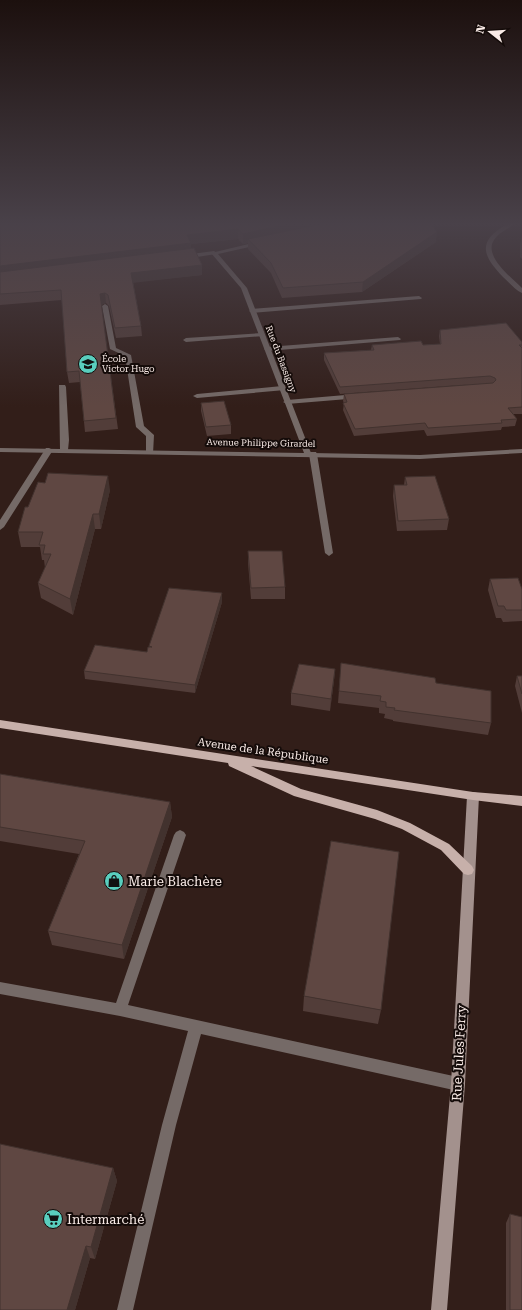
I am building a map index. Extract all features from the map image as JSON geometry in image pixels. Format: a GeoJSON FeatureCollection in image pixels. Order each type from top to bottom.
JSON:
{"type":"FeatureCollection","features":[{"type":"Feature","properties":{"kind":"main road","name":"Avenue de la République"},"geometry":{"type":"LineString","coordinates":[[0,724],[473,796],[522,801]]}},
{"type":"Feature","properties":{"kind":"main road"},"geometry":{"type":"LineString","coordinates":[[222,758],[298,793],[377,815],[406,826],[445,846],[468,870]]}},
{"type":"Feature","properties":{"kind":"street","name":"Rue du Bassigny"},"geometry":{"type":"LineString","coordinates":[[242,285],[244,288],[287,402],[310,454],[329,553]]}},
{"type":"Feature","properties":{"kind":"street"},"geometry":{"type":"LineString","coordinates":[[252,311],[419,298]]}},
{"type":"Feature","properties":{"kind":"street"},"geometry":{"type":"LineString","coordinates":[[105,306],[113,349],[128,355],[140,427],[150,434],[150,452]]}},
{"type":"Feature","properties":{"kind":"street"},"geometry":{"type":"LineString","coordinates":[[186,340],[262,335]]}},
{"type":"Feature","properties":{"kind":"street"},"geometry":{"type":"LineString","coordinates":[[267,349],[398,339]]}},
{"type":"Feature","properties":{"kind":"street"},"geometry":{"type":"LineString","coordinates":[[62,387],[65,440],[64,450]]}},
{"type":"Feature","properties":{"kind":"street"},"geometry":{"type":"LineString","coordinates":[[197,396],[282,388]]}},
{"type":"Feature","properties":{"kind":"street"},"geometry":{"type":"LineString","coordinates":[[287,402],[365,396]]}},
{"type":"Feature","properties":{"kind":"street","name":"Avenue Philippe Girardel"},"geometry":{"type":"LineString","coordinates":[[0,450],[420,457],[522,451]]}},
{"type":"Feature","properties":{"kind":"street"},"geometry":{"type":"LineString","coordinates":[[0,527],[50,450]]}},
{"type":"Feature","properties":{"kind":"street","name":"Rue Jules Ferry"},"geometry":{"type":"LineString","coordinates":[[439,1310],[458,1084],[473,796]]}},
{"type":"Feature","properties":{"kind":"street"},"geometry":{"type":"LineString","coordinates":[[120,1010],[180,835]]}},
{"type":"Feature","properties":{"kind":"street"},"geometry":{"type":"LineString","coordinates":[[0,988],[120,1010],[458,1084]]}},
{"type":"Feature","properties":{"kind":"street"},"geometry":{"type":"LineString","coordinates":[[125,1310],[170,1124],[196,1027]]}},
{"type":"Feature","properties":{"kind":"building"},"geometry":{"type":"Polygon","coordinates":[[[0,285],[133,285],[141,326],[115,328],[108,295],[105,293],[100,294],[116,418],[84,421],[79,371],[67,372],[61,290],[0,294],[0,285]]]}},
{"type":"Feature","properties":{"kind":"building"},"geometry":{"type":"Polygon","coordinates":[[[282,285],[321,285],[283,288],[282,285]]]}},
{"type":"Feature","properties":{"kind":"building"},"geometry":{"type":"Polygon","coordinates":[[[506,323],[522,342],[522,345],[519,345],[522,348],[522,407],[508,408],[517,419],[501,420],[502,423],[428,428],[425,423],[355,429],[343,403],[347,402],[344,394],[493,383],[496,380],[490,376],[340,387],[324,353],[374,350],[372,345],[421,341],[423,345],[441,344],[440,330],[506,323]]]}},
{"type":"Feature","properties":{"kind":"building"},"geometry":{"type":"Polygon","coordinates":[[[224,401],[231,425],[206,427],[201,403],[224,401]]]}},
{"type":"Feature","properties":{"kind":"building"},"geometry":{"type":"Polygon","coordinates":[[[48,473],[108,476],[99,514],[93,514],[70,599],[38,583],[51,554],[43,554],[45,545],[39,545],[43,532],[18,532],[25,507],[28,507],[38,482],[45,483],[48,473]]]}},
{"type":"Feature","properties":{"kind":"building"},"geometry":{"type":"Polygon","coordinates":[[[435,476],[449,519],[398,521],[394,485],[407,485],[405,477],[435,476]]]}},
{"type":"Feature","properties":{"kind":"building"},"geometry":{"type":"Polygon","coordinates":[[[248,551],[282,551],[285,587],[251,588],[248,551]]]}},
{"type":"Feature","properties":{"kind":"building"},"geometry":{"type":"Polygon","coordinates":[[[518,578],[522,589],[522,610],[506,610],[504,606],[498,606],[490,579],[518,578]]]}},
{"type":"Feature","properties":{"kind":"building"},"geometry":{"type":"Polygon","coordinates":[[[169,588],[222,593],[195,685],[84,671],[95,645],[147,652],[148,647],[152,647],[149,646],[169,588]]]}},
{"type":"Feature","properties":{"kind":"building"},"geometry":{"type":"Polygon","coordinates":[[[341,663],[435,678],[436,683],[491,691],[491,723],[394,710],[395,708],[386,707],[386,702],[380,701],[381,696],[339,691],[341,663]]]}},
{"type":"Feature","properties":{"kind":"building"},"geometry":{"type":"Polygon","coordinates":[[[299,664],[335,669],[331,699],[291,693],[299,664]]]}},
{"type":"Feature","properties":{"kind":"building"},"geometry":{"type":"Polygon","coordinates":[[[517,676],[522,676],[522,694],[517,676]]]}},
{"type":"Feature","properties":{"kind":"building"},"geometry":{"type":"Polygon","coordinates":[[[0,774],[170,802],[122,945],[48,931],[85,841],[0,827],[0,774]]]}},
{"type":"Feature","properties":{"kind":"building"},"geometry":{"type":"Polygon","coordinates":[[[331,841],[399,852],[381,1010],[304,996],[331,841]]]}},
{"type":"Feature","properties":{"kind":"building","name":"Intermarché"},"geometry":{"type":"Polygon","coordinates":[[[0,1144],[113,1168],[91,1247],[86,1246],[67,1310],[0,1310],[0,1144]]]}},
{"type":"Feature","properties":{"kind":"building"},"geometry":{"type":"Polygon","coordinates":[[[510,1214],[522,1217],[522,1310],[510,1310],[510,1214]]]}},
{"type":"Feature","properties":{"kind":"place","name":"École Victor Hugo"},"geometry":{"type":"Point","coordinates":[88,364]}},
{"type":"Feature","properties":{"kind":"place","name":"Marie Blachère"},"geometry":{"type":"Point","coordinates":[114,881]}},
{"type":"Feature","properties":{"kind":"place","name":"Intermarché"},"geometry":{"type":"Point","coordinates":[53,1219]}}]}
